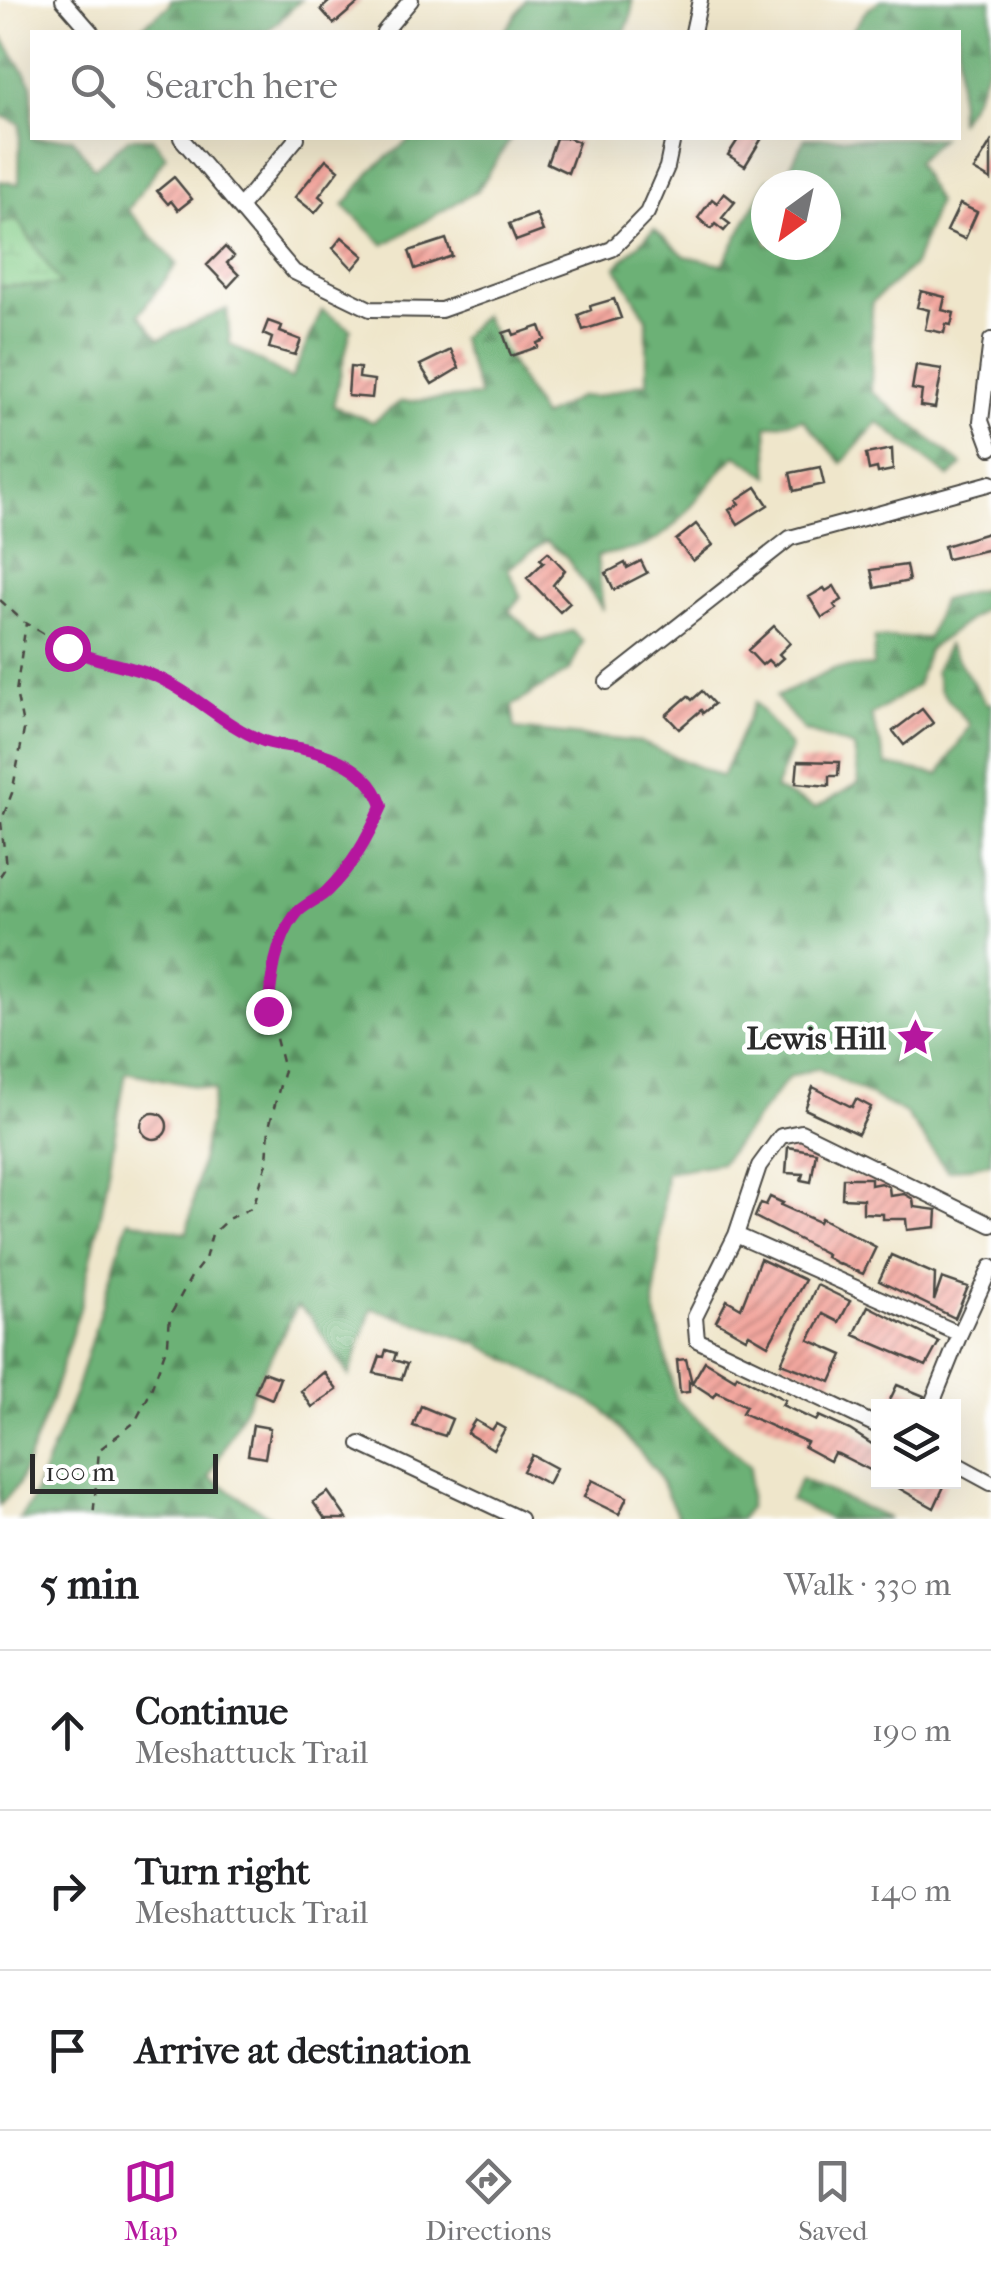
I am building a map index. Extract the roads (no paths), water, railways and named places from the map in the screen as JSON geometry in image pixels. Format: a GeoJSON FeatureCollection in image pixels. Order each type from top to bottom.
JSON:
{"type":"FeatureCollection","features":[{"type":"Feature","properties":{"kind":"street"},"geometry":{"type":"LineString","coordinates":[[63,0],[89,30]]}},
{"type":"Feature","properties":{"kind":"street"},"geometry":{"type":"LineString","coordinates":[[386,30],[411,0]]}},
{"type":"Feature","properties":{"kind":"street"},"geometry":{"type":"LineString","coordinates":[[693,30],[700,0]]}},
{"type":"Feature","properties":{"kind":"street"},"geometry":{"type":"LineString","coordinates":[[183,140],[294,272],[370,308],[441,310],[612,249],[648,214],[667,167],[673,140]]}},
{"type":"Feature","properties":{"kind":"street"},"geometry":{"type":"LineString","coordinates":[[240,206],[295,140]]}},
{"type":"Feature","properties":{"kind":"street"},"geometry":{"type":"LineString","coordinates":[[991,340],[982,421],[991,448]]}},
{"type":"Feature","properties":{"kind":"street"},"geometry":{"type":"LineString","coordinates":[[607,682],[790,538],[991,483]]}},
{"type":"Feature","properties":{"kind":"street"},"geometry":{"type":"LineString","coordinates":[[871,1423],[698,1340],[695,1317],[736,1236],[759,1166],[781,1136],[801,1132],[991,1225]]}},
{"type":"Feature","properties":{"kind":"street"},"geometry":{"type":"LineString","coordinates":[[736,1236],[960,1334]]}},
{"type":"Feature","properties":{"kind":"street"},"geometry":{"type":"LineString","coordinates":[[934,1399],[991,1267]]}},
{"type":"Feature","properties":{"kind":"street"},"geometry":{"type":"LineString","coordinates":[[360,1444],[520,1519]]}},
{"type":"Feature","properties":{"kind":"street"},"geometry":{"type":"LineString","coordinates":[[961,1467],[991,1483]]}},
{"type":"Feature","properties":{"kind":"place","name":"Lewis Hill"},"geometry":{"type":"Point","coordinates":[916,1038]}}]}
